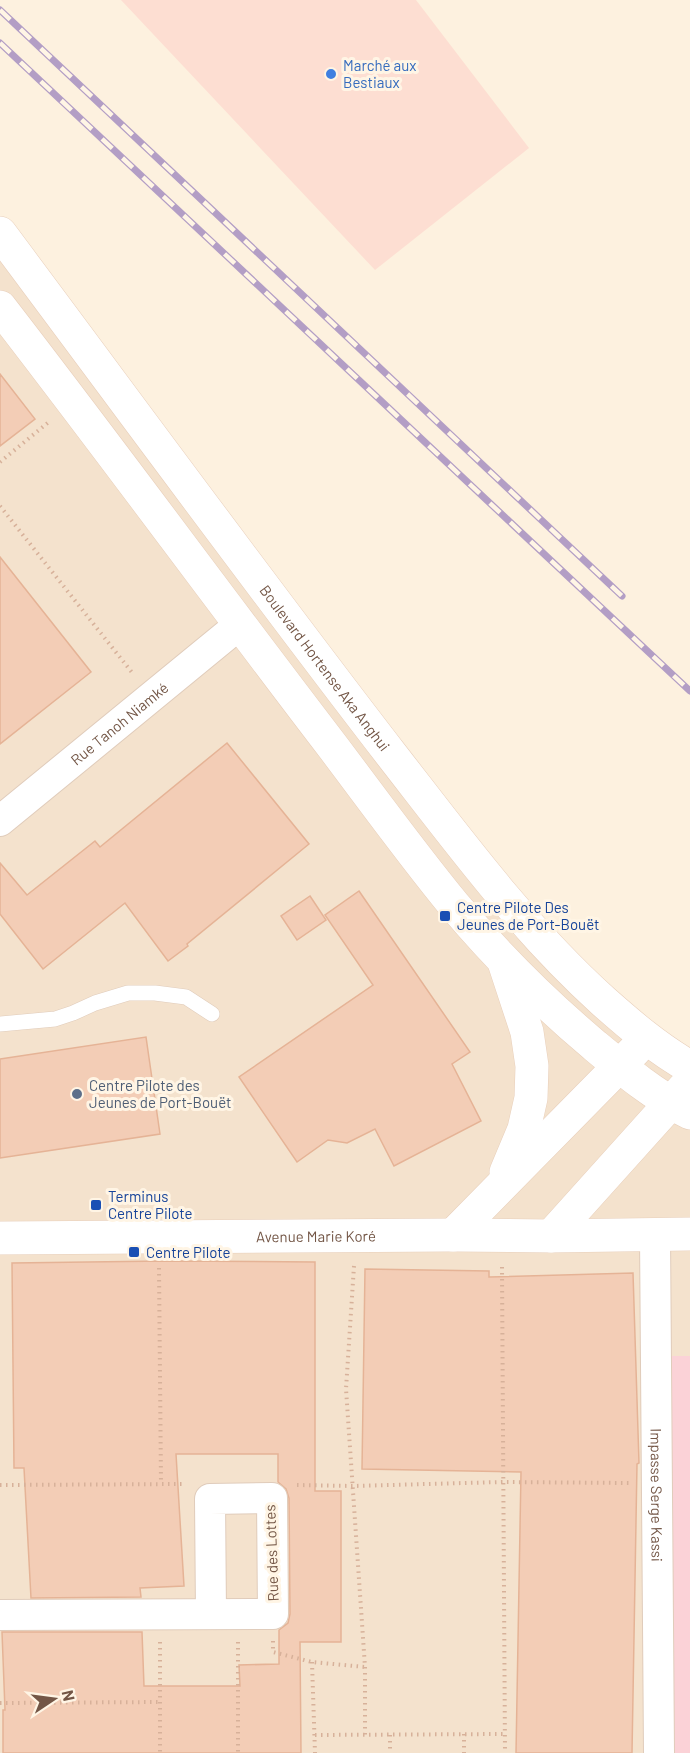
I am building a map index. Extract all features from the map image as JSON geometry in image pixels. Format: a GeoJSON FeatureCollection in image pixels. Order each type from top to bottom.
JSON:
{"type":"FeatureCollection","features":[{"type":"Feature","properties":{"kind":"main road","name":"Boulevard Hortense Aka Anghui"},"geometry":{"type":"LineString","coordinates":[[0,233],[347,697],[497,889],[578,978],[647,1038],[690,1066]]}},
{"type":"Feature","properties":{"kind":"main road"},"geometry":{"type":"LineString","coordinates":[[0,307],[239,625],[453,904],[504,961],[619,1066],[683,1099],[551,1236]]}},
{"type":"Feature","properties":{"kind":"main road"},"geometry":{"type":"LineString","coordinates":[[499,1189],[524,1130],[531,1098],[532,1066],[527,1032],[504,961]]}},
{"type":"Feature","properties":{"kind":"main road"},"geometry":{"type":"LineString","coordinates":[[453,1235],[647,1038]]}},
{"type":"Feature","properties":{"kind":"main road","name":"Avenue Marie Koré"},"geometry":{"type":"LineString","coordinates":[[0,1238],[690,1234]]}},
{"type":"Feature","properties":{"kind":"street","name":"Rue Tanoh Niamké"},"geometry":{"type":"LineString","coordinates":[[0,820],[239,625]]}},
{"type":"Feature","properties":{"kind":"street","name":"Impasse Serge Kassi"},"geometry":{"type":"LineString","coordinates":[[655,1235],[659,1753]]}},
{"type":"Feature","properties":{"kind":"street","name":"Rue des Lottes"},"geometry":{"type":"LineString","coordinates":[[0,1615],[273,1614],[272,1498],[210,1499]]}},
{"type":"Feature","properties":{"kind":"street"},"geometry":{"type":"LineString","coordinates":[[210,1499],[224,1614]]}},
{"type":"Feature","properties":{"kind":"lane"},"geometry":{"type":"LineString","coordinates":[[0,1024],[55,1019],[128,993],[155,993],[186,998],[212,1014]]}},
{"type":"Feature","properties":{"kind":"path"},"geometry":{"type":"LineString","coordinates":[[0,462],[73,402]]}},
{"type":"Feature","properties":{"kind":"path"},"geometry":{"type":"LineString","coordinates":[[0,506],[152,696]]}},
{"type":"Feature","properties":{"kind":"path"},"geometry":{"type":"LineString","coordinates":[[356,1236],[346,1389],[364,1667],[365,1735]]}},
{"type":"Feature","properties":{"kind":"path"},"geometry":{"type":"LineString","coordinates":[[501,1236],[505,1753]]}},
{"type":"Feature","properties":{"kind":"path"},"geometry":{"type":"LineString","coordinates":[[159,1237],[161,1484]]}},
{"type":"Feature","properties":{"kind":"path"},"geometry":{"type":"LineString","coordinates":[[272,1498],[272,1484],[353,1486],[502,1482],[657,1483]]}},
{"type":"Feature","properties":{"kind":"path"},"geometry":{"type":"LineString","coordinates":[[0,1485],[210,1484],[210,1499]]}},
{"type":"Feature","properties":{"kind":"path"},"geometry":{"type":"LineString","coordinates":[[160,1614],[160,1753]]}},
{"type":"Feature","properties":{"kind":"path"},"geometry":{"type":"LineString","coordinates":[[224,1614],[238,1753]]}},
{"type":"Feature","properties":{"kind":"path"},"geometry":{"type":"LineString","coordinates":[[273,1614],[273,1652],[312,1662],[364,1667]]}},
{"type":"Feature","properties":{"kind":"path"},"geometry":{"type":"LineString","coordinates":[[312,1662],[315,1753]]}},
{"type":"Feature","properties":{"kind":"path"},"geometry":{"type":"LineString","coordinates":[[0,1703],[160,1702]]}},
{"type":"Feature","properties":{"kind":"path"},"geometry":{"type":"LineString","coordinates":[[464,1734],[464,1753]]}},
{"type":"Feature","properties":{"kind":"path"},"geometry":{"type":"LineString","coordinates":[[315,1735],[504,1734]]}},
{"type":"Feature","properties":{"kind":"path"},"geometry":{"type":"LineString","coordinates":[[390,1735],[390,1753]]}},
{"type":"Feature","properties":{"kind":"shaded area","name":"Marché aux Bestiaux"},"geometry":{"type":"Polygon","coordinates":[[[121,0],[416,0],[529,148],[375,270],[121,0]]]}},
{"type":"Feature","properties":{"kind":"shaded area"},"geometry":{"type":"Polygon","coordinates":[[[0,250],[513,934],[575,998],[666,1071],[690,1082],[690,1753],[0,1753],[0,250]]]}},
{"type":"Feature","properties":{"kind":"shaded area"},"geometry":{"type":"Polygon","coordinates":[[[664,1356],[690,1356],[690,1753],[668,1753],[664,1356]]]}},
{"type":"Feature","properties":{"kind":"building"},"geometry":{"type":"Polygon","coordinates":[[[0,374],[35,419],[0,446],[0,374]]]}},
{"type":"Feature","properties":{"kind":"building"},"geometry":{"type":"Polygon","coordinates":[[[0,557],[91,672],[0,744],[0,557]]]}},
{"type":"Feature","properties":{"kind":"building"},"geometry":{"type":"Polygon","coordinates":[[[227,743],[309,844],[168,961],[125,903],[43,969],[0,914],[0,863],[27,895],[95,841],[100,847],[227,743]]]}},
{"type":"Feature","properties":{"kind":"building"},"geometry":{"type":"Polygon","coordinates":[[[359,891],[470,1052],[452,1064],[481,1121],[394,1166],[375,1129],[347,1143],[328,1140],[297,1162],[239,1077],[373,985],[325,915],[359,891]]]}},
{"type":"Feature","properties":{"kind":"building"},"geometry":{"type":"Polygon","coordinates":[[[310,896],[326,920],[297,940],[281,916],[310,896]]]}},
{"type":"Feature","properties":{"kind":"building"},"geometry":{"type":"Polygon","coordinates":[[[146,1037],[160,1134],[0,1158],[0,1059],[146,1037]]]}},
{"type":"Feature","properties":{"kind":"building"},"geometry":{"type":"Polygon","coordinates":[[[315,1262],[315,1491],[341,1491],[341,1642],[300,1642],[301,1753],[3,1753],[3,1710],[5,1710],[2,1632],[142,1632],[144,1686],[240,1686],[239,1665],[279,1664],[279,1630],[288,1623],[290,1614],[289,1498],[286,1489],[278,1482],[278,1454],[176,1454],[184,1586],[140,1588],[141,1597],[31,1598],[24,1468],[14,1468],[12,1263],[315,1262]]]}},
{"type":"Feature","properties":{"kind":"building"},"geometry":{"type":"Polygon","coordinates":[[[365,1269],[489,1271],[489,1277],[633,1273],[639,1463],[637,1464],[632,1753],[516,1753],[521,1472],[362,1469],[365,1269]]]}},
{"type":"Feature","properties":{"kind":"railway"},"geometry":{"type":"LineString","coordinates":[[0,10],[622,596]]}},
{"type":"Feature","properties":{"kind":"railway"},"geometry":{"type":"LineString","coordinates":[[0,43],[690,691]]}},
{"type":"Feature","properties":{"kind":"place","name":"Marché aux Bestiaux"},"geometry":{"type":"Point","coordinates":[331,74]}},
{"type":"Feature","properties":{"kind":"place","name":"Centre Pilote Des Jeunes de Port-Bouët"},"geometry":{"type":"Point","coordinates":[445,916]}},
{"type":"Feature","properties":{"kind":"place","name":"Centre Pilote des Jeunes de Port-Bouët"},"geometry":{"type":"Point","coordinates":[77,1094]}},
{"type":"Feature","properties":{"kind":"place","name":"Terminus Centre Pilote"},"geometry":{"type":"Point","coordinates":[96,1205]}},
{"type":"Feature","properties":{"kind":"place","name":"Centre Pilote"},"geometry":{"type":"Point","coordinates":[134,1252]}}]}
